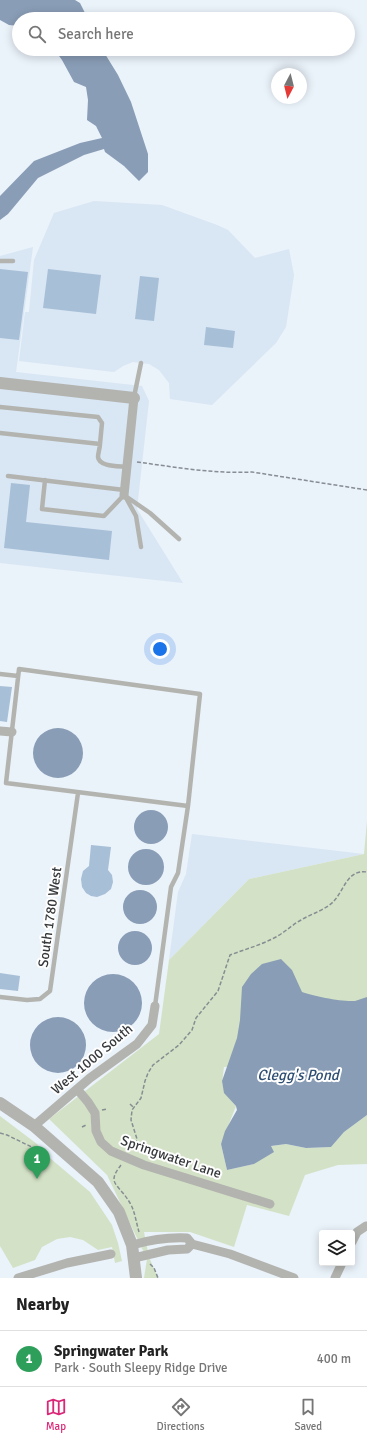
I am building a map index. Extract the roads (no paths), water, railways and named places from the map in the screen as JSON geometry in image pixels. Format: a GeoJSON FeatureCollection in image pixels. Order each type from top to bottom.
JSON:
{"type":"FeatureCollection","features":[{"type":"Feature","properties":{"kind":"street"},"geometry":{"type":"LineString","coordinates":[[0,383],[134,398],[124,492]]}},
{"type":"Feature","properties":{"kind":"street"},"geometry":{"type":"LineString","coordinates":[[0,731],[12,732]]}},
{"type":"Feature","properties":{"kind":"street","name":"West 1000 South"},"geometry":{"type":"LineString","coordinates":[[34,1126],[77,1089],[137,1044],[152,1025],[155,1006]]}},
{"type":"Feature","properties":{"kind":"street","name":"Springwater Lane"},"geometry":{"type":"LineString","coordinates":[[77,1089],[95,1113],[96,1131],[101,1142],[111,1151],[144,1165],[270,1204]]}},
{"type":"Feature","properties":{"kind":"street"},"geometry":{"type":"LineString","coordinates":[[0,1103],[34,1126],[98,1182],[119,1212],[137,1244],[134,1258],[136,1278]]}},
{"type":"Feature","properties":{"kind":"street"},"geometry":{"type":"LineString","coordinates":[[355,1236],[357,1232],[366,1226]]}},
{"type":"Feature","properties":{"kind":"street"},"geometry":{"type":"LineString","coordinates":[[137,1244],[165,1238],[187,1238],[192,1244],[230,1254],[294,1278]]}},
{"type":"Feature","properties":{"kind":"street"},"geometry":{"type":"LineString","coordinates":[[165,1238],[168,1250]]}},
{"type":"Feature","properties":{"kind":"street"},"geometry":{"type":"LineString","coordinates":[[134,1258],[168,1250],[186,1249],[192,1244]]}},
{"type":"Feature","properties":{"kind":"street"},"geometry":{"type":"LineString","coordinates":[[18,1278],[67,1263],[111,1254]]}},
{"type":"Feature","properties":{"kind":"street"},"geometry":{"type":"LineString","coordinates":[[334,1278],[340,1266]]}},
{"type":"Feature","properties":{"kind":"lane"},"geometry":{"type":"LineString","coordinates":[[0,261],[13,260]]}},
{"type":"Feature","properties":{"kind":"lane"},"geometry":{"type":"LineString","coordinates":[[134,398],[141,363]]}},
{"type":"Feature","properties":{"kind":"lane"},"geometry":{"type":"LineString","coordinates":[[0,407],[98,417],[102,423],[98,458],[104,464],[127,464]]}},
{"type":"Feature","properties":{"kind":"lane"},"geometry":{"type":"LineString","coordinates":[[0,433],[100,444]]}},
{"type":"Feature","properties":{"kind":"lane"},"geometry":{"type":"LineString","coordinates":[[8,476],[124,492],[179,539]]}},
{"type":"Feature","properties":{"kind":"lane"},"geometry":{"type":"LineString","coordinates":[[45,480],[42,509],[104,516],[124,492]]}},
{"type":"Feature","properties":{"kind":"lane"},"geometry":{"type":"LineString","coordinates":[[124,492],[136,516],[142,547]]}},
{"type":"Feature","properties":{"kind":"lane"},"geometry":{"type":"LineString","coordinates":[[155,1006],[170,887],[178,873],[188,806],[200,694],[19,669],[6,783],[188,806]]}},
{"type":"Feature","properties":{"kind":"lane"},"geometry":{"type":"LineString","coordinates":[[0,674],[18,676]]}},
{"type":"Feature","properties":{"kind":"lane","name":"South 1780 West"},"geometry":{"type":"LineString","coordinates":[[0,997],[27,1000],[40,999],[50,991],[78,793]]}},
{"type":"Feature","properties":{"kind":"water"},"geometry":{"type":"Polygon","coordinates":[[[0,0],[75,0],[80,3],[84,12],[12,12],[12,25],[0,20],[0,0]]]}},
{"type":"Feature","properties":{"kind":"water"},"geometry":{"type":"Polygon","coordinates":[[[59,56],[106,56],[118,75],[131,102],[148,154],[148,172],[139,181],[124,166],[105,152],[104,149],[84,155],[38,178],[8,214],[0,220],[0,196],[34,161],[80,143],[102,138],[96,126],[87,120],[88,100],[86,87],[74,82],[59,56]]]}},
{"type":"Feature","properties":{"kind":"water"},"geometry":{"type":"Polygon","coordinates":[[[53,728],[63,728],[76,735],[83,748],[83,758],[76,771],[63,778],[53,778],[44,774],[37,767],[33,758],[33,748],[37,739],[44,732],[53,728]]]}},
{"type":"Feature","properties":{"kind":"water"},"geometry":{"type":"Polygon","coordinates":[[[151,810],[163,815],[168,827],[163,839],[151,844],[139,839],[134,827],[139,815],[151,810]]]}},
{"type":"Feature","properties":{"kind":"water"},"geometry":{"type":"Polygon","coordinates":[[[149,849],[159,854],[163,860],[163,874],[159,880],[153,884],[143,885],[133,880],[129,874],[128,864],[133,854],[139,850],[149,849]]]}},
{"type":"Feature","properties":{"kind":"water"},"geometry":{"type":"Polygon","coordinates":[[[137,890],[143,890],[147,891],[154,897],[157,907],[156,914],[150,921],[143,924],[137,924],[133,923],[126,917],[123,910],[123,904],[124,900],[130,893],[137,890]]]}},
{"type":"Feature","properties":{"kind":"water"},"geometry":{"type":"Polygon","coordinates":[[[135,931],[147,936],[152,948],[147,960],[135,965],[123,960],[118,948],[123,936],[135,931]]]}},
{"type":"Feature","properties":{"kind":"water","name":"Clegg's Pond"},"geometry":{"type":"Polygon","coordinates":[[[281,959],[292,970],[302,992],[342,1001],[355,1001],[367,997],[367,1115],[344,1132],[331,1147],[306,1148],[286,1144],[271,1146],[274,1152],[254,1164],[227,1170],[221,1144],[225,1131],[237,1110],[236,1106],[224,1093],[222,1081],[237,1038],[240,1020],[242,987],[251,974],[262,964],[281,959]]]}},
{"type":"Feature","properties":{"kind":"water"},"geometry":{"type":"Polygon","coordinates":[[[113,974],[124,976],[137,987],[140,992],[142,1003],[140,1014],[129,1027],[124,1030],[113,1032],[102,1030],[89,1019],[86,1014],[84,1003],[86,992],[97,979],[102,976],[113,974]]]}},
{"type":"Feature","properties":{"kind":"water"},"geometry":{"type":"Polygon","coordinates":[[[58,1017],[69,1019],[78,1025],[84,1034],[86,1045],[84,1056],[78,1065],[69,1071],[58,1073],[47,1071],[38,1065],[32,1056],[30,1045],[32,1034],[38,1025],[47,1019],[58,1017]]]}},
{"type":"Feature","properties":{"kind":"place","name":"Springwater Park"},"geometry":{"type":"Point","coordinates":[37,1179]}}]}
